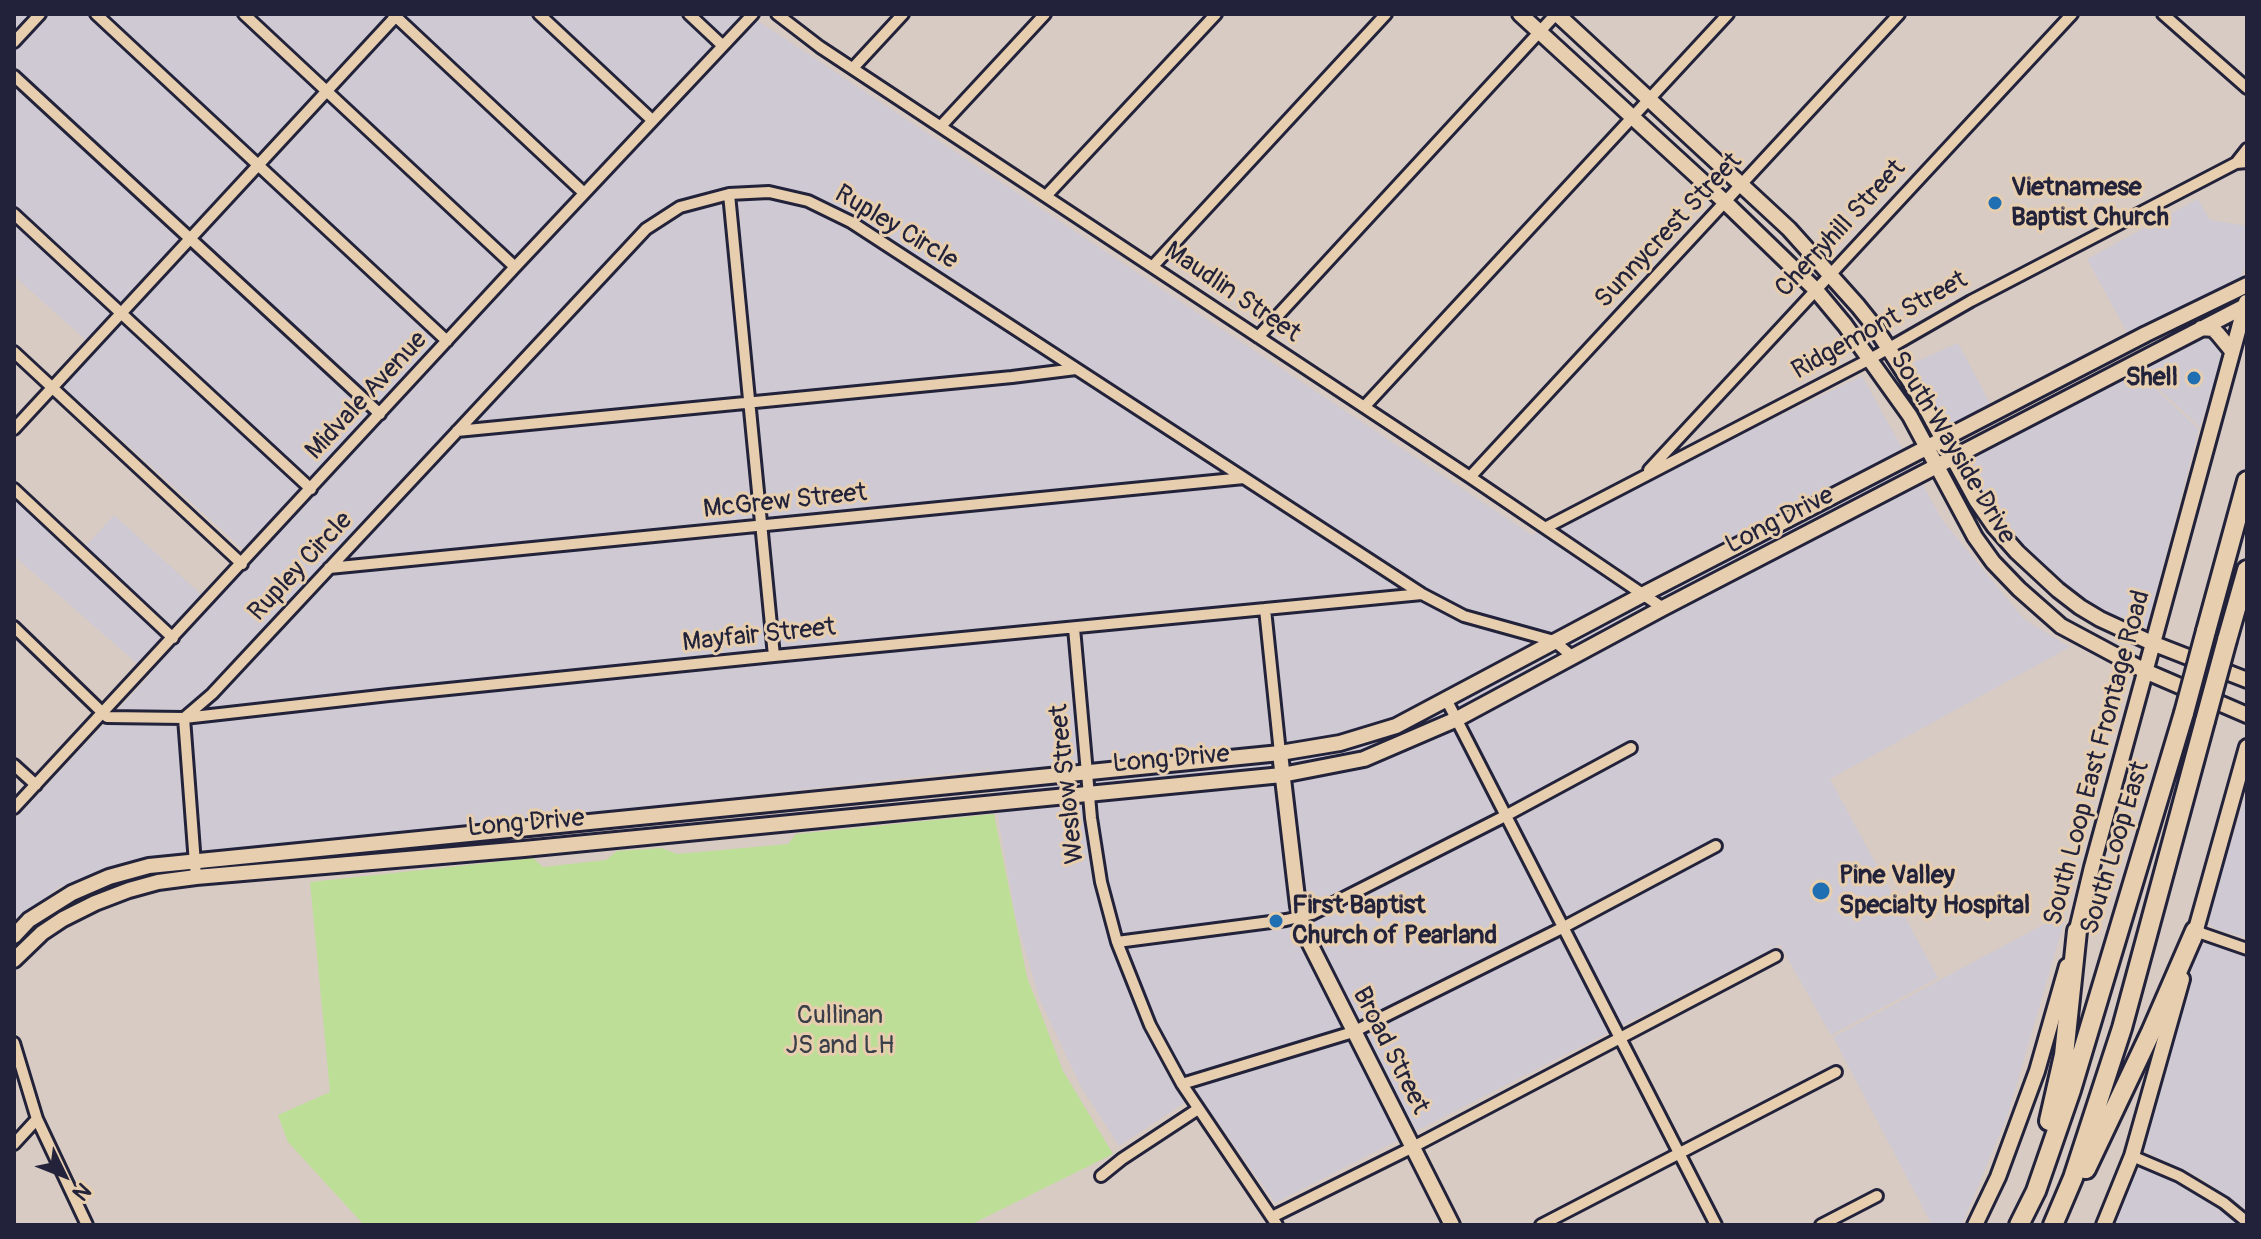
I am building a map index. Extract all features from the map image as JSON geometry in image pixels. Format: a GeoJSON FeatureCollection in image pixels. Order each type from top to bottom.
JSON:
{"type":"FeatureCollection","features":[{"type":"Feature","properties":{"kind":"highway","name":"South Loop East"},"geometry":{"type":"LineString","coordinates":[[2019,1225],[2036,1191],[2071,1090],[2184,713],[2247,481]]}},
{"type":"Feature","properties":{"kind":"highway","name":"South Loop East"},"geometry":{"type":"LineString","coordinates":[[2055,1225],[2122,1028],[2247,570]]}},
{"type":"Feature","properties":{"kind":"highway"},"geometry":{"type":"LineString","coordinates":[[2036,1191],[2064,1055],[2077,931]]}},
{"type":"Feature","properties":{"kind":"highway"},"geometry":{"type":"LineString","coordinates":[[2055,1225],[2078,1186],[2195,931]]}},
{"type":"Feature","properties":{"kind":"main road","name":"South Wayside Drive"},"geometry":{"type":"LineString","coordinates":[[1520,14],[1815,289],[1845,325],[1910,416],[1975,537],[1993,562],[2019,589],[2061,626],[2145,671],[2247,715]]}},
{"type":"Feature","properties":{"kind":"main road","name":"South Wayside Drive"},"geometry":{"type":"LineString","coordinates":[[1556,14],[1798,238],[1858,306],[1918,394],[1976,500],[1994,526],[2040,575],[2100,619],[2247,680]]}},
{"type":"Feature","properties":{"kind":"main road","name":"Long Drive"},"geometry":{"type":"LineString","coordinates":[[14,936],[29,920],[72,893],[109,877],[149,866],[1280,753],[1340,743],[1396,726],[1644,594],[2146,334],[2247,285]]}},
{"type":"Feature","properties":{"kind":"main road","name":"Long Drive"},"geometry":{"type":"LineString","coordinates":[[14,960],[42,933],[81,910],[158,882],[1282,775],[1364,759],[1457,719],[2246,303]]}},
{"type":"Feature","properties":{"kind":"main road","name":"South Loop East Frontage Road"},"geometry":{"type":"LineString","coordinates":[[1975,1225],[1998,1177],[2037,1071],[2246,303]]}},
{"type":"Feature","properties":{"kind":"main road"},"geometry":{"type":"LineString","coordinates":[[2201,328],[2213,329],[2232,351]]}},
{"type":"Feature","properties":{"kind":"main road"},"geometry":{"type":"LineString","coordinates":[[2146,334],[2155,352]]}},
{"type":"Feature","properties":{"kind":"main road"},"geometry":{"type":"LineString","coordinates":[[2038,391],[2047,408]]}},
{"type":"Feature","properties":{"kind":"main road"},"geometry":{"type":"LineString","coordinates":[[1836,496],[1845,515]]}},
{"type":"Feature","properties":{"kind":"main road"},"geometry":{"type":"LineString","coordinates":[[1743,544],[1751,563]]}},
{"type":"Feature","properties":{"kind":"main road"},"geometry":{"type":"LineString","coordinates":[[2019,589],[2040,575]]}},
{"type":"Feature","properties":{"kind":"main road"},"geometry":{"type":"LineString","coordinates":[[2104,1225],[2132,1156],[2247,747]]}},
{"type":"Feature","properties":{"kind":"main road","name":"Broad Street"},"geometry":{"type":"LineString","coordinates":[[1280,753],[1304,932],[1452,1225]]}},
{"type":"Feature","properties":{"kind":"main road"},"geometry":{"type":"LineString","coordinates":[[1191,762],[1192,783]]}},
{"type":"Feature","properties":{"kind":"main road"},"geometry":{"type":"LineString","coordinates":[[987,782],[990,802]]}},
{"type":"Feature","properties":{"kind":"main road"},"geometry":{"type":"LineString","coordinates":[[876,794],[878,813]]}},
{"type":"Feature","properties":{"kind":"main road"},"geometry":{"type":"LineString","coordinates":[[752,807],[754,826]]}},
{"type":"Feature","properties":{"kind":"main road"},"geometry":{"type":"LineString","coordinates":[[642,818],[642,837]]}},
{"type":"Feature","properties":{"kind":"main road"},"geometry":{"type":"LineString","coordinates":[[520,829],[524,849]]}},
{"type":"Feature","properties":{"kind":"main road"},"geometry":{"type":"LineString","coordinates":[[414,840],[416,858]]}},
{"type":"Feature","properties":{"kind":"main road"},"geometry":{"type":"LineString","coordinates":[[307,867],[310,849]]}},
{"type":"Feature","properties":{"kind":"main road"},"geometry":{"type":"LineString","coordinates":[[72,893],[81,910]]}},
{"type":"Feature","properties":{"kind":"street"},"geometry":{"type":"LineString","coordinates":[[14,42],[40,14]]}},
{"type":"Feature","properties":{"kind":"street"},"geometry":{"type":"LineString","coordinates":[[96,14],[447,341]]}},
{"type":"Feature","properties":{"kind":"street"},"geometry":{"type":"LineString","coordinates":[[244,14],[515,267]]}},
{"type":"Feature","properties":{"kind":"street"},"geometry":{"type":"LineString","coordinates":[[539,14],[652,120]]}},
{"type":"Feature","properties":{"kind":"street"},"geometry":{"type":"LineString","coordinates":[[689,14],[722,45]]}},
{"type":"Feature","properties":{"kind":"street","name":"Midvale Avenue"},"geometry":{"type":"LineString","coordinates":[[14,808],[753,14]]}},
{"type":"Feature","properties":{"kind":"street","name":"Maudlin Street"},"geometry":{"type":"LineString","coordinates":[[777,14],[820,47],[1663,608]]}},
{"type":"Feature","properties":{"kind":"street"},"geometry":{"type":"LineString","coordinates":[[853,68],[903,14]]}},
{"type":"Feature","properties":{"kind":"street"},"geometry":{"type":"LineString","coordinates":[[941,126],[1045,14]]}},
{"type":"Feature","properties":{"kind":"street"},"geometry":{"type":"LineString","coordinates":[[1046,196],[1216,14]]}},
{"type":"Feature","properties":{"kind":"street"},"geometry":{"type":"LineString","coordinates":[[1153,266],[1386,14]]}},
{"type":"Feature","properties":{"kind":"street"},"geometry":{"type":"LineString","coordinates":[[1258,337],[1556,14]]}},
{"type":"Feature","properties":{"kind":"street"},"geometry":{"type":"LineString","coordinates":[[1364,407],[1728,14]]}},
{"type":"Feature","properties":{"kind":"street","name":"Sunnycrest Street"},"geometry":{"type":"LineString","coordinates":[[1470,477],[1899,14]]}},
{"type":"Feature","properties":{"kind":"street","name":"Cherryhill Street"},"geometry":{"type":"LineString","coordinates":[[1644,475],[2072,14]]}},
{"type":"Feature","properties":{"kind":"street"},"geometry":{"type":"LineString","coordinates":[[2163,14],[2247,88]]}},
{"type":"Feature","properties":{"kind":"street"},"geometry":{"type":"LineString","coordinates":[[14,429],[395,15],[584,193]]}},
{"type":"Feature","properties":{"kind":"street"},"geometry":{"type":"LineString","coordinates":[[14,76],[380,414]]}},
{"type":"Feature","properties":{"kind":"street","name":"Ridgemont Street"},"geometry":{"type":"LineString","coordinates":[[1545,528],[1870,359],[1971,301],[2241,162],[2247,149]]}},
{"type":"Feature","properties":{"kind":"street","name":"Rupley Circle"},"geometry":{"type":"LineString","coordinates":[[184,718],[212,694],[646,229],[680,207],[729,194],[769,192],[808,201],[851,222],[1422,594],[1464,616],[1554,641],[1573,657]]}},
{"type":"Feature","properties":{"kind":"street"},"geometry":{"type":"LineString","coordinates":[[729,194],[774,656]]}},
{"type":"Feature","properties":{"kind":"street"},"geometry":{"type":"LineString","coordinates":[[14,214],[311,489]]}},
{"type":"Feature","properties":{"kind":"street"},"geometry":{"type":"LineString","coordinates":[[14,352],[242,564]]}},
{"type":"Feature","properties":{"kind":"street"},"geometry":{"type":"LineString","coordinates":[[457,431],[1076,369]]}},
{"type":"Feature","properties":{"kind":"street","name":"McGrew Street"},"geometry":{"type":"LineString","coordinates":[[329,568],[1244,478]]}},
{"type":"Feature","properties":{"kind":"street"},"geometry":{"type":"LineString","coordinates":[[14,489],[173,638]]}},
{"type":"Feature","properties":{"kind":"street","name":"Mayfair Street"},"geometry":{"type":"LineString","coordinates":[[102,713],[107,717],[184,718],[774,656],[1422,594]]}},
{"type":"Feature","properties":{"kind":"street","name":"Broad Street"},"geometry":{"type":"LineString","coordinates":[[1265,609],[1280,753]]}},
{"type":"Feature","properties":{"kind":"street"},"geometry":{"type":"LineString","coordinates":[[14,627],[102,713]]}},
{"type":"Feature","properties":{"kind":"street","name":"Weslow Street"},"geometry":{"type":"LineString","coordinates":[[1074,628],[1086,772],[1101,882],[1117,942],[1150,1025],[1182,1084],[1274,1221]]}},
{"type":"Feature","properties":{"kind":"street"},"geometry":{"type":"LineString","coordinates":[[1446,699],[1716,1225]]}},
{"type":"Feature","properties":{"kind":"street"},"geometry":{"type":"LineString","coordinates":[[184,718],[196,877]]}},
{"type":"Feature","properties":{"kind":"street"},"geometry":{"type":"LineString","coordinates":[[1117,942],[1312,914],[1631,748]]}},
{"type":"Feature","properties":{"kind":"street"},"geometry":{"type":"LineString","coordinates":[[14,765],[36,785]]}},
{"type":"Feature","properties":{"kind":"street"},"geometry":{"type":"LineString","coordinates":[[1182,1084],[1353,1032],[1562,928],[1716,846]]}},
{"type":"Feature","properties":{"kind":"street"},"geometry":{"type":"LineString","coordinates":[[2195,931],[2247,949]]}},
{"type":"Feature","properties":{"kind":"street"},"geometry":{"type":"LineString","coordinates":[[1274,1221],[1776,956]]}},
{"type":"Feature","properties":{"kind":"street"},"geometry":{"type":"LineString","coordinates":[[14,1043],[37,1119],[87,1225]]}},
{"type":"Feature","properties":{"kind":"street"},"geometry":{"type":"LineString","coordinates":[[1541,1225],[1836,1072]]}},
{"type":"Feature","properties":{"kind":"street"},"geometry":{"type":"LineString","coordinates":[[1101,1176],[1198,1109]]}},
{"type":"Feature","properties":{"kind":"street"},"geometry":{"type":"LineString","coordinates":[[14,1144],[37,1119]]}},
{"type":"Feature","properties":{"kind":"street"},"geometry":{"type":"LineString","coordinates":[[2132,1156],[2179,1176],[2224,1203],[2247,1222]]}},
{"type":"Feature","properties":{"kind":"street"},"geometry":{"type":"LineString","coordinates":[[1821,1225],[1877,1196]]}},
{"type":"Feature","properties":{"kind":"shaded area"},"geometry":{"type":"Polygon","coordinates":[[[14,14],[748,14],[1532,535],[1862,376],[1943,521],[2024,619],[2070,647],[1830,779],[1938,978],[1831,1035],[1780,945],[1275,1203],[1198,1094],[1119,1146],[1080,1085],[1039,998],[1015,915],[990,769],[270,848],[140,859],[59,887],[14,924],[14,820],[150,675],[14,556],[14,498],[76,557],[114,515],[202,595],[245,551],[62,386],[97,350],[14,276],[14,14]]]}},
{"type":"Feature","properties":{"kind":"shaded area"},"geometry":{"type":"Polygon","coordinates":[[[2198,199],[2210,220],[2247,226],[2247,257],[2241,279],[2129,336],[2087,259],[2198,199]]]}},
{"type":"Feature","properties":{"kind":"shaded area"},"geometry":{"type":"Polygon","coordinates":[[[2200,338],[2209,339],[2219,346],[2222,360],[2200,427],[2137,369],[2200,338]]]}},
{"type":"Feature","properties":{"kind":"shaded area"},"geometry":{"type":"Polygon","coordinates":[[[1958,343],[1993,409],[1945,432],[1908,365],[1958,343]]]}},
{"type":"Feature","properties":{"kind":"shaded area"},"geometry":{"type":"Polygon","coordinates":[[[2135,370],[2199,429],[2147,627],[2096,609],[2052,578],[2013,539],[1967,466],[1970,456],[2135,370]]]}},
{"type":"Feature","properties":{"kind":"shaded area"},"geometry":{"type":"Polygon","coordinates":[[[2247,789],[2247,938],[2215,929],[2208,918],[2247,789]]]}},
{"type":"Feature","properties":{"kind":"shaded area"},"geometry":{"type":"Polygon","coordinates":[[[2067,912],[2008,1114],[1962,1225],[1932,1225],[1833,1037],[2067,912]]]}},
{"type":"Feature","properties":{"kind":"shaded area"},"geometry":{"type":"Polygon","coordinates":[[[2211,942],[2247,955],[2247,1210],[2199,1177],[2148,1153],[2142,1145],[2195,958],[2204,944],[2211,942]]]}},
{"type":"Feature","properties":{"kind":"shaded area"},"geometry":{"type":"Polygon","coordinates":[[[2139,1168],[2162,1174],[2204,1198],[2240,1225],[2111,1225],[2134,1172],[2139,1168]]]}},
{"type":"Feature","properties":{"kind":"green space","name":"Cullinan JS and LH"},"geometry":{"type":"Polygon","coordinates":[[[994,814],[1027,977],[1063,1071],[1113,1154],[970,1225],[364,1225],[288,1142],[278,1115],[330,1092],[310,882],[533,858],[543,867],[606,860],[617,851],[662,848],[677,854],[788,844],[796,834],[994,814]]]}},
{"type":"Feature","properties":{"kind":"place","name":"Vietnamese Baptist Church"},"geometry":{"type":"Point","coordinates":[1995,203]}},
{"type":"Feature","properties":{"kind":"place","name":"Shell"},"geometry":{"type":"Point","coordinates":[2194,378]}},
{"type":"Feature","properties":{"kind":"place","name":"Pine Valley Specialty Hospital"},"geometry":{"type":"Point","coordinates":[1821,891]}},
{"type":"Feature","properties":{"kind":"place","name":"First Baptist Church of Pearland"},"geometry":{"type":"Point","coordinates":[1276,921]}}]}
